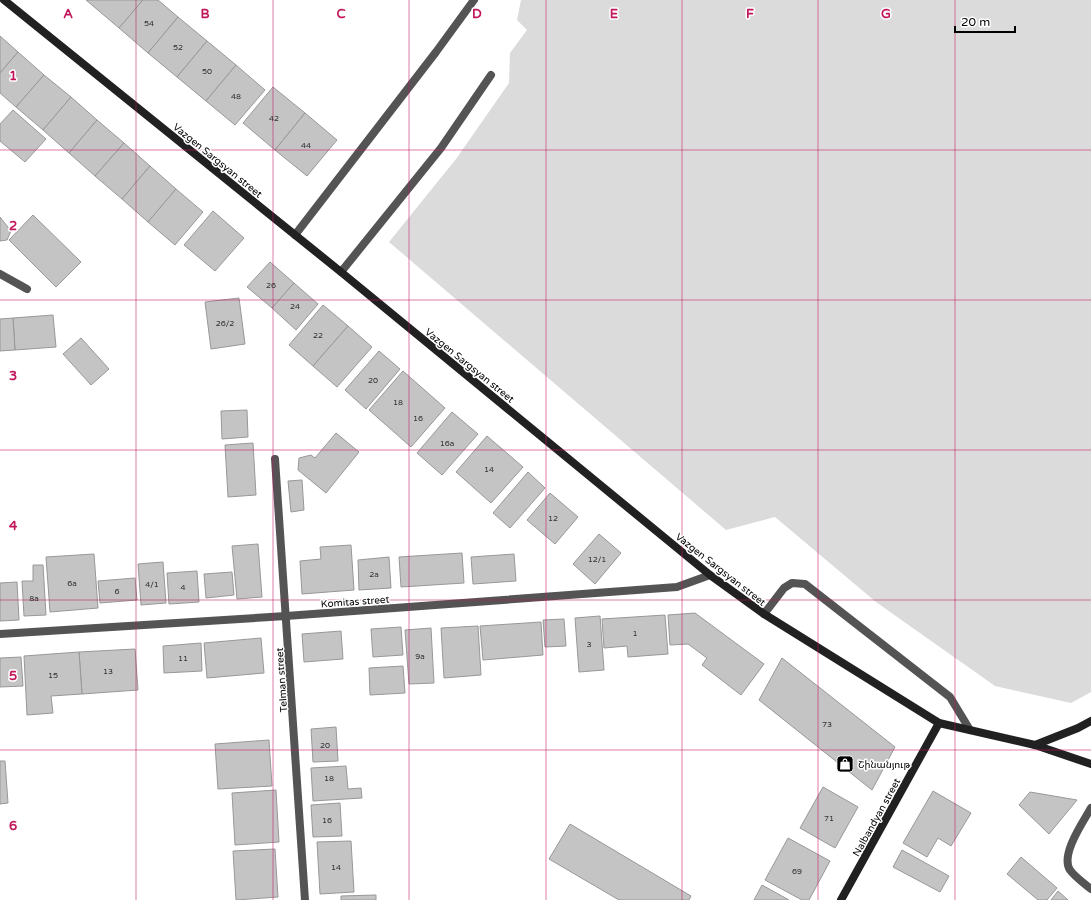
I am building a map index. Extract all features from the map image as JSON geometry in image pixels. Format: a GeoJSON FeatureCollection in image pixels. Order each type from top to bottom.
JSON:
{"type":"FeatureCollection","features":[{"type":"Feature","properties":{"kind":"street","name":"Vazgen Sargsyan street"},"geometry":{"type":"LineString","coordinates":[[4,0],[341,272],[710,575],[764,614],[939,723],[1035,745],[1091,764]]}},
{"type":"Feature","properties":{"kind":"street"},"geometry":{"type":"LineString","coordinates":[[295,235],[436,52],[474,0]]}},
{"type":"Feature","properties":{"kind":"street"},"geometry":{"type":"LineString","coordinates":[[341,272],[441,148],[491,75]]}},
{"type":"Feature","properties":{"kind":"street"},"geometry":{"type":"LineString","coordinates":[[0,274],[27,289]]}},
{"type":"Feature","properties":{"kind":"street","name":"Telman street"},"geometry":{"type":"LineString","coordinates":[[275,460],[305,900]]}},
{"type":"Feature","properties":{"kind":"street","name":"Komitas street"},"geometry":{"type":"LineString","coordinates":[[0,634],[286,616],[677,587],[710,575]]}},
{"type":"Feature","properties":{"kind":"street"},"geometry":{"type":"LineString","coordinates":[[764,614],[784,588],[792,582],[805,584],[950,697],[970,730]]}},
{"type":"Feature","properties":{"kind":"street"},"geometry":{"type":"LineString","coordinates":[[1035,745],[1078,728],[1091,721]]}},
{"type":"Feature","properties":{"kind":"street","name":"Nalbandyan street"},"geometry":{"type":"LineString","coordinates":[[842,900],[939,723]]}},
{"type":"Feature","properties":{"kind":"street"},"geometry":{"type":"LineString","coordinates":[[1091,808],[1072,843],[1067,860],[1070,870],[1091,889]]}},
{"type":"Feature","properties":{"kind":"shaded area"},"geometry":{"type":"Polygon","coordinates":[[[521,0],[1091,0],[1091,692],[1071,703],[995,686],[876,602],[775,517],[726,530],[389,242],[456,159],[509,83],[510,53],[527,30],[517,20],[521,0]]]}},
{"type":"Feature","properties":{"kind":"building"},"geometry":{"type":"Polygon","coordinates":[[[86,0],[143,0],[119,28],[86,0]]]}},
{"type":"Feature","properties":{"kind":"building"},"geometry":{"type":"Polygon","coordinates":[[[143,0],[158,0],[178,17],[148,53],[119,28],[143,0]]]}},
{"type":"Feature","properties":{"kind":"building"},"geometry":{"type":"Polygon","coordinates":[[[178,17],[207,41],[177,77],[148,53],[178,17]]]}},
{"type":"Feature","properties":{"kind":"building"},"geometry":{"type":"Polygon","coordinates":[[[0,36],[18,52],[0,73],[0,36]]]}},
{"type":"Feature","properties":{"kind":"building"},"geometry":{"type":"Polygon","coordinates":[[[207,41],[236,65],[206,101],[177,77],[207,41]]]}},
{"type":"Feature","properties":{"kind":"building"},"geometry":{"type":"Polygon","coordinates":[[[18,52],[44,75],[16,107],[0,93],[0,73],[18,52]]]}},
{"type":"Feature","properties":{"kind":"building"},"geometry":{"type":"Polygon","coordinates":[[[236,65],[265,90],[235,125],[206,101],[236,65]]]}},
{"type":"Feature","properties":{"kind":"building"},"geometry":{"type":"Polygon","coordinates":[[[44,75],[71,97],[43,130],[16,107],[44,75]]]}},
{"type":"Feature","properties":{"kind":"building"},"geometry":{"type":"Polygon","coordinates":[[[273,87],[305,113],[275,150],[243,123],[273,87]]]}},
{"type":"Feature","properties":{"kind":"building"},"geometry":{"type":"Polygon","coordinates":[[[71,97],[97,120],[69,153],[43,130],[71,97]]]}},
{"type":"Feature","properties":{"kind":"building"},"geometry":{"type":"Polygon","coordinates":[[[13,110],[46,139],[25,162],[0,141],[0,124],[13,110]]]}},
{"type":"Feature","properties":{"kind":"building"},"geometry":{"type":"Polygon","coordinates":[[[305,113],[337,140],[307,176],[275,150],[305,113]]]}},
{"type":"Feature","properties":{"kind":"building"},"geometry":{"type":"Polygon","coordinates":[[[97,120],[124,143],[95,176],[69,153],[97,120]]]}},
{"type":"Feature","properties":{"kind":"building"},"geometry":{"type":"Polygon","coordinates":[[[124,143],[150,166],[122,199],[95,176],[124,143]]]}},
{"type":"Feature","properties":{"kind":"building"},"geometry":{"type":"Polygon","coordinates":[[[150,166],[176,189],[148,222],[122,199],[150,166]]]}},
{"type":"Feature","properties":{"kind":"building"},"geometry":{"type":"Polygon","coordinates":[[[176,189],[203,212],[175,245],[148,222],[176,189]]]}},
{"type":"Feature","properties":{"kind":"building"},"geometry":{"type":"Polygon","coordinates":[[[213,211],[244,238],[215,271],[184,245],[213,211]]]}},
{"type":"Feature","properties":{"kind":"building"},"geometry":{"type":"Polygon","coordinates":[[[33,215],[81,262],[56,287],[9,240],[33,215]]]}},
{"type":"Feature","properties":{"kind":"building"},"geometry":{"type":"Polygon","coordinates":[[[0,217],[11,231],[7,240],[0,241],[0,217]]]}},
{"type":"Feature","properties":{"kind":"building"},"geometry":{"type":"Polygon","coordinates":[[[270,262],[294,283],[272,308],[247,287],[270,262]]]}},
{"type":"Feature","properties":{"kind":"building"},"geometry":{"type":"Polygon","coordinates":[[[294,283],[318,304],[296,330],[272,308],[294,283]]]}},
{"type":"Feature","properties":{"kind":"building"},"geometry":{"type":"Polygon","coordinates":[[[239,298],[245,344],[211,349],[205,302],[239,298]]]}},
{"type":"Feature","properties":{"kind":"building"},"geometry":{"type":"Polygon","coordinates":[[[323,305],[348,326],[313,366],[289,345],[323,305]]]}},
{"type":"Feature","properties":{"kind":"building"},"geometry":{"type":"Polygon","coordinates":[[[53,315],[56,347],[15,350],[13,318],[53,315]]]}},
{"type":"Feature","properties":{"kind":"building"},"geometry":{"type":"Polygon","coordinates":[[[13,318],[15,350],[0,351],[0,319],[13,318]]]}},
{"type":"Feature","properties":{"kind":"building"},"geometry":{"type":"Polygon","coordinates":[[[348,326],[372,347],[337,387],[313,366],[348,326]]]}},
{"type":"Feature","properties":{"kind":"building"},"geometry":{"type":"Polygon","coordinates":[[[81,338],[109,369],[91,385],[63,354],[81,338]]]}},
{"type":"Feature","properties":{"kind":"building"},"geometry":{"type":"Polygon","coordinates":[[[379,351],[400,369],[366,409],[345,390],[379,351]]]}},
{"type":"Feature","properties":{"kind":"building"},"geometry":{"type":"Polygon","coordinates":[[[403,371],[445,408],[411,447],[369,410],[403,371]]]}},
{"type":"Feature","properties":{"kind":"building"},"geometry":{"type":"Polygon","coordinates":[[[247,410],[248,437],[222,439],[221,411],[247,410]]]}},
{"type":"Feature","properties":{"kind":"building"},"geometry":{"type":"Polygon","coordinates":[[[452,412],[478,434],[442,475],[417,453],[452,412]]]}},
{"type":"Feature","properties":{"kind":"building"},"geometry":{"type":"Polygon","coordinates":[[[336,433],[359,452],[326,493],[298,470],[299,458],[311,455],[315,458],[336,433]]]}},
{"type":"Feature","properties":{"kind":"building"},"geometry":{"type":"Polygon","coordinates":[[[487,436],[523,467],[491,503],[456,472],[487,436]]]}},
{"type":"Feature","properties":{"kind":"building"},"geometry":{"type":"Polygon","coordinates":[[[253,443],[256,495],[228,497],[225,445],[253,443]]]}},
{"type":"Feature","properties":{"kind":"building"},"geometry":{"type":"Polygon","coordinates":[[[528,472],[545,488],[510,528],[493,513],[528,472]]]}},
{"type":"Feature","properties":{"kind":"building"},"geometry":{"type":"Polygon","coordinates":[[[302,480],[304,510],[291,512],[288,481],[302,480]]]}},
{"type":"Feature","properties":{"kind":"building"},"geometry":{"type":"Polygon","coordinates":[[[550,493],[578,517],[555,544],[527,520],[550,493]]]}},
{"type":"Feature","properties":{"kind":"building"},"geometry":{"type":"Polygon","coordinates":[[[599,534],[621,553],[595,584],[573,564],[599,534]]]}},
{"type":"Feature","properties":{"kind":"building"},"geometry":{"type":"Polygon","coordinates":[[[258,544],[262,597],[237,599],[232,546],[258,544]]]}},
{"type":"Feature","properties":{"kind":"building"},"geometry":{"type":"Polygon","coordinates":[[[351,545],[354,590],[302,594],[300,561],[321,559],[320,547],[351,545]]]}},
{"type":"Feature","properties":{"kind":"building"},"geometry":{"type":"Polygon","coordinates":[[[462,553],[464,583],[401,587],[399,557],[462,553]]]}},
{"type":"Feature","properties":{"kind":"building"},"geometry":{"type":"Polygon","coordinates":[[[94,554],[98,608],[50,612],[46,557],[94,554]]]}},
{"type":"Feature","properties":{"kind":"building"},"geometry":{"type":"Polygon","coordinates":[[[514,554],[516,581],[473,584],[471,557],[514,554]]]}},
{"type":"Feature","properties":{"kind":"building"},"geometry":{"type":"Polygon","coordinates":[[[389,557],[391,588],[359,590],[358,560],[389,557]]]}},
{"type":"Feature","properties":{"kind":"building"},"geometry":{"type":"Polygon","coordinates":[[[163,562],[166,603],[141,605],[138,564],[163,562]]]}},
{"type":"Feature","properties":{"kind":"building"},"geometry":{"type":"Polygon","coordinates":[[[33,565],[43,565],[46,615],[24,616],[22,581],[33,581],[33,565]]]}},
{"type":"Feature","properties":{"kind":"building"},"geometry":{"type":"Polygon","coordinates":[[[197,571],[199,602],[169,604],[167,573],[197,571]]]}},
{"type":"Feature","properties":{"kind":"building"},"geometry":{"type":"Polygon","coordinates":[[[232,572],[234,595],[206,598],[204,574],[232,572]]]}},
{"type":"Feature","properties":{"kind":"building"},"geometry":{"type":"Polygon","coordinates":[[[135,578],[137,600],[100,603],[98,581],[135,578]]]}},
{"type":"Feature","properties":{"kind":"building"},"geometry":{"type":"Polygon","coordinates":[[[17,582],[19,620],[0,621],[0,583],[17,582]]]}},
{"type":"Feature","properties":{"kind":"building"},"geometry":{"type":"Polygon","coordinates":[[[695,613],[764,664],[741,695],[702,665],[707,658],[688,644],[670,645],[668,615],[695,613]]]}},
{"type":"Feature","properties":{"kind":"building"},"geometry":{"type":"Polygon","coordinates":[[[665,615],[668,654],[628,657],[627,646],[604,648],[602,619],[665,615]]]}},
{"type":"Feature","properties":{"kind":"building"},"geometry":{"type":"Polygon","coordinates":[[[600,616],[604,670],[579,672],[575,618],[600,616]]]}},
{"type":"Feature","properties":{"kind":"building"},"geometry":{"type":"Polygon","coordinates":[[[564,619],[566,646],[545,647],[543,620],[564,619]]]}},
{"type":"Feature","properties":{"kind":"building"},"geometry":{"type":"Polygon","coordinates":[[[541,622],[543,655],[483,660],[480,626],[541,622]]]}},
{"type":"Feature","properties":{"kind":"building"},"geometry":{"type":"Polygon","coordinates":[[[478,626],[481,675],[444,678],[441,628],[478,626]]]}},
{"type":"Feature","properties":{"kind":"building"},"geometry":{"type":"Polygon","coordinates":[[[401,627],[403,655],[373,657],[371,629],[401,627]]]}},
{"type":"Feature","properties":{"kind":"building"},"geometry":{"type":"Polygon","coordinates":[[[431,628],[434,683],[409,684],[405,630],[431,628]]]}},
{"type":"Feature","properties":{"kind":"building"},"geometry":{"type":"Polygon","coordinates":[[[341,631],[343,659],[304,662],[302,634],[341,631]]]}},
{"type":"Feature","properties":{"kind":"building"},"geometry":{"type":"Polygon","coordinates":[[[261,638],[264,673],[207,678],[204,643],[261,638]]]}},
{"type":"Feature","properties":{"kind":"building"},"geometry":{"type":"Polygon","coordinates":[[[201,643],[202,671],[164,673],[163,646],[201,643]]]}},
{"type":"Feature","properties":{"kind":"building"},"geometry":{"type":"Polygon","coordinates":[[[135,649],[138,690],[82,694],[79,652],[135,649]]]}},
{"type":"Feature","properties":{"kind":"building"},"geometry":{"type":"Polygon","coordinates":[[[79,652],[82,694],[51,696],[53,713],[27,715],[24,656],[79,652]]]}},
{"type":"Feature","properties":{"kind":"building"},"geometry":{"type":"Polygon","coordinates":[[[21,657],[23,686],[0,687],[0,658],[21,657]]]}},
{"type":"Feature","properties":{"kind":"building"},"geometry":{"type":"Polygon","coordinates":[[[782,658],[895,747],[872,790],[759,700],[782,658]]]}},
{"type":"Feature","properties":{"kind":"building"},"geometry":{"type":"Polygon","coordinates":[[[403,666],[405,693],[370,695],[369,668],[403,666]]]}},
{"type":"Feature","properties":{"kind":"building"},"geometry":{"type":"Polygon","coordinates":[[[336,727],[338,761],[313,762],[311,729],[336,727]]]}},
{"type":"Feature","properties":{"kind":"building"},"geometry":{"type":"Polygon","coordinates":[[[269,740],[272,786],[218,789],[215,744],[269,740]]]}},
{"type":"Feature","properties":{"kind":"building"},"geometry":{"type":"Polygon","coordinates":[[[0,761],[5,761],[8,803],[0,804],[0,761]]]}},
{"type":"Feature","properties":{"kind":"building"},"geometry":{"type":"Polygon","coordinates":[[[346,766],[348,789],[361,788],[362,798],[313,801],[311,768],[346,766]]]}},
{"type":"Feature","properties":{"kind":"building"},"geometry":{"type":"Polygon","coordinates":[[[823,787],[858,807],[835,848],[800,828],[823,787]]]}},
{"type":"Feature","properties":{"kind":"building"},"geometry":{"type":"Polygon","coordinates":[[[276,790],[279,842],[235,845],[232,793],[276,790]]]}},
{"type":"Feature","properties":{"kind":"building"},"geometry":{"type":"Polygon","coordinates":[[[933,791],[971,813],[951,846],[938,838],[927,857],[903,843],[933,791]]]}},
{"type":"Feature","properties":{"kind":"building"},"geometry":{"type":"Polygon","coordinates":[[[1030,792],[1077,800],[1049,834],[1019,805],[1030,792]]]}},
{"type":"Feature","properties":{"kind":"building"},"geometry":{"type":"Polygon","coordinates":[[[340,803],[342,836],[313,837],[311,805],[340,803]]]}},
{"type":"Feature","properties":{"kind":"building"},"geometry":{"type":"Polygon","coordinates":[[[570,824],[691,896],[689,900],[619,900],[549,859],[570,824]]]}},
{"type":"Feature","properties":{"kind":"building"},"geometry":{"type":"Polygon","coordinates":[[[788,838],[830,861],[809,900],[802,900],[765,880],[788,838]]]}},
{"type":"Feature","properties":{"kind":"building"},"geometry":{"type":"Polygon","coordinates":[[[351,841],[354,892],[320,894],[317,842],[351,841]]]}},
{"type":"Feature","properties":{"kind":"building"},"geometry":{"type":"Polygon","coordinates":[[[275,849],[278,897],[236,900],[233,851],[275,849]]]}},
{"type":"Feature","properties":{"kind":"building"},"geometry":{"type":"Polygon","coordinates":[[[902,850],[949,876],[940,892],[893,867],[902,850]]]}},
{"type":"Feature","properties":{"kind":"building"},"geometry":{"type":"Polygon","coordinates":[[[1021,857],[1057,888],[1047,900],[1038,900],[1007,874],[1021,857]]]}},
{"type":"Feature","properties":{"kind":"building"},"geometry":{"type":"Polygon","coordinates":[[[762,885],[789,900],[754,900],[762,885]]]}},
{"type":"Feature","properties":{"kind":"building"},"geometry":{"type":"Polygon","coordinates":[[[1058,891],[1068,900],[1051,900],[1058,891]]]}},
{"type":"Feature","properties":{"kind":"building"},"geometry":{"type":"Polygon","coordinates":[[[376,895],[376,900],[341,900],[341,896],[376,895]]]}},
{"type":"Feature","properties":{"kind":"place","name":"Շինանյութ"},"geometry":{"type":"Point","coordinates":[845,764]}}]}
